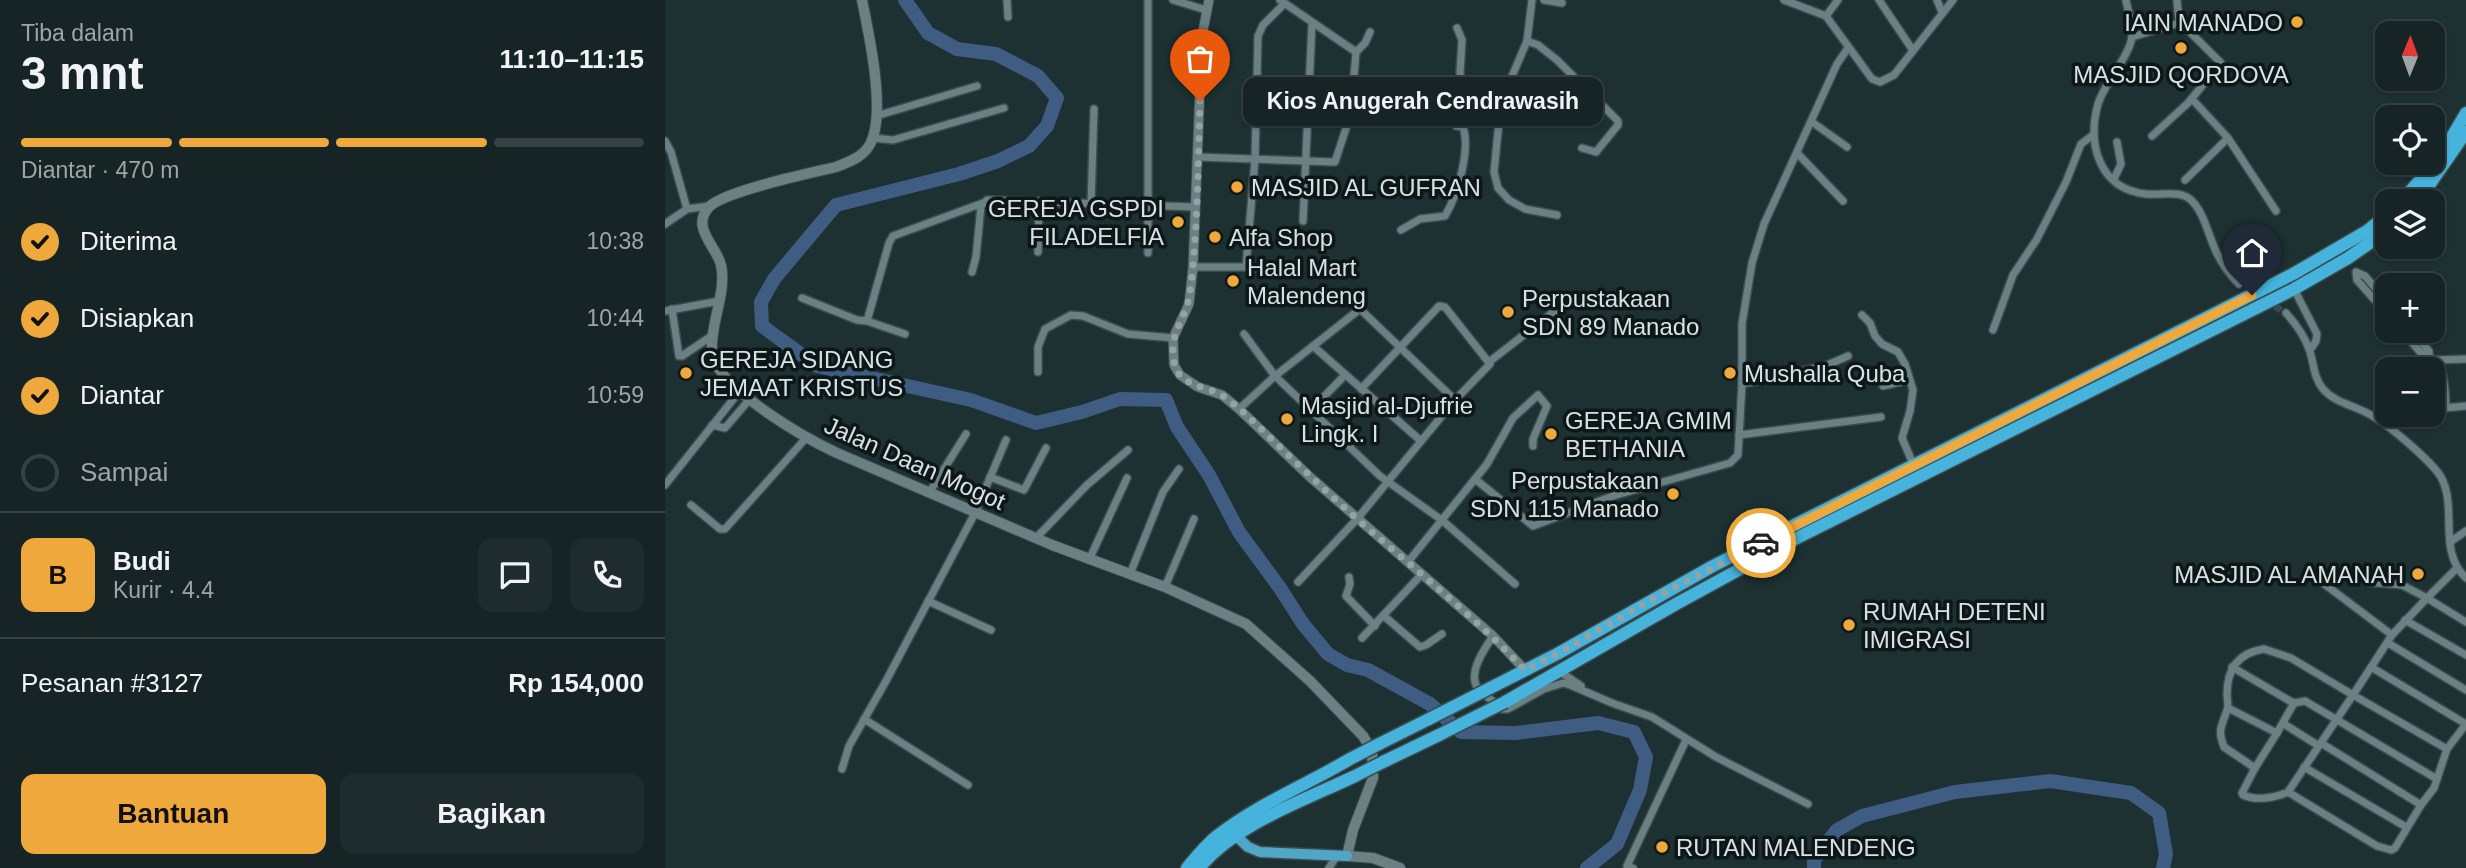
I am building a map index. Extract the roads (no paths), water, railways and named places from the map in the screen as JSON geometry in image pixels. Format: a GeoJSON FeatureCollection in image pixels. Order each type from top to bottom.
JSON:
{"type":"FeatureCollection","features":[{"type":"Feature","properties":{"kind":"highway"},"geometry":{"type":"LineString","coordinates":[[2412,189],[2440,157],[2466,113]]}},
{"type":"Feature","properties":{"kind":"highway"},"geometry":{"type":"LineString","coordinates":[[2427,189],[2466,132]]}},
{"type":"Feature","properties":{"kind":"highway"},"geometry":{"type":"LineString","coordinates":[[1187,868],[1215,838],[1273,816],[1505,702],[1875,493],[1914,467],[2144,347],[2293,274],[2375,225]]}},
{"type":"Feature","properties":{"kind":"highway"},"geometry":{"type":"LineString","coordinates":[[1199,868],[1232,832],[1266,803],[1350,758],[1525,670],[1702,572],[1875,493],[2294,289],[2345,260],[2375,239]]}},
{"type":"Feature","properties":{"kind":"main road"},"geometry":{"type":"LineString","coordinates":[[709,206],[758,187],[851,161],[864,152],[873,138],[876,116],[869,37],[862,0]]}},
{"type":"Feature","properties":{"kind":"main road","name":"Jalan Daan Mogot"},"geometry":{"type":"LineString","coordinates":[[709,206],[702,227],[721,265],[712,351],[721,373],[740,392],[806,438],[929,494],[1089,560],[1165,587],[1246,624],[1310,681],[1367,742],[1374,758],[1373,778],[1341,857]]}},
{"type":"Feature","properties":{"kind":"main road"},"geometry":{"type":"LineString","coordinates":[[1353,830],[1354,841],[1359,850],[1400,868]]}},
{"type":"Feature","properties":{"kind":"main road"},"geometry":{"type":"LineString","coordinates":[[1232,832],[1248,847],[1259,852],[1373,858]]}},
{"type":"Feature","properties":{"kind":"street"},"geometry":{"type":"LineString","coordinates":[[1007,0],[1008,17]]}},
{"type":"Feature","properties":{"kind":"street"},"geometry":{"type":"LineString","coordinates":[[1148,253],[1149,0]]}},
{"type":"Feature","properties":{"kind":"street"},"geometry":{"type":"LineString","coordinates":[[1173,0],[1206,10]]}},
{"type":"Feature","properties":{"kind":"street"},"geometry":{"type":"LineString","coordinates":[[1209,0],[1202,36],[1193,267],[1189,304],[1173,338],[1174,365],[1180,375],[1198,387],[1222,395],[1239,409],[1357,519],[1493,636],[1525,670]]}},
{"type":"Feature","properties":{"kind":"street"},"geometry":{"type":"LineString","coordinates":[[1532,0],[1527,41],[1504,92],[1499,113],[1495,178],[1509,200],[1525,209],[1557,215]]}},
{"type":"Feature","properties":{"kind":"street"},"geometry":{"type":"LineString","coordinates":[[1544,0],[1562,3]]}},
{"type":"Feature","properties":{"kind":"street"},"geometry":{"type":"LineString","coordinates":[[1785,0],[1826,16],[1872,79],[1880,82],[1894,75],[1953,0]]}},
{"type":"Feature","properties":{"kind":"street"},"geometry":{"type":"LineString","coordinates":[[1826,16],[1838,0]]}},
{"type":"Feature","properties":{"kind":"street"},"geometry":{"type":"LineString","coordinates":[[1879,0],[1913,49]]}},
{"type":"Feature","properties":{"kind":"street"},"geometry":{"type":"LineString","coordinates":[[1937,0],[1942,12]]}},
{"type":"Feature","properties":{"kind":"street"},"geometry":{"type":"LineString","coordinates":[[2126,0],[2132,37],[2099,100],[2093,135],[2098,158],[2114,179],[2130,191],[2189,197],[2199,209],[2224,267],[2239,284]]}},
{"type":"Feature","properties":{"kind":"street"},"geometry":{"type":"LineString","coordinates":[[2152,136],[2192,99],[2221,63],[2183,25],[2177,0]]}},
{"type":"Feature","properties":{"kind":"street"},"geometry":{"type":"LineString","coordinates":[[1246,267],[1255,159],[1258,36],[1263,26],[1282,2],[1356,52]]}},
{"type":"Feature","properties":{"kind":"street"},"geometry":{"type":"LineString","coordinates":[[1303,221],[1313,23]]}},
{"type":"Feature","properties":{"kind":"street"},"geometry":{"type":"LineString","coordinates":[[2132,37],[2183,25]]}},
{"type":"Feature","properties":{"kind":"street"},"geometry":{"type":"LineString","coordinates":[[1457,28],[1462,40],[1460,73],[1465,107]]}},
{"type":"Feature","properties":{"kind":"street"},"geometry":{"type":"LineString","coordinates":[[1198,157],[1332,163],[1337,161],[1351,113],[1356,52],[1364,45],[1370,32]]}},
{"type":"Feature","properties":{"kind":"street"},"geometry":{"type":"LineString","coordinates":[[1527,41],[1538,45],[1557,60],[1618,121],[1618,125],[1596,152],[1582,148]]}},
{"type":"Feature","properties":{"kind":"street"},"geometry":{"type":"LineString","coordinates":[[1475,479],[1533,526],[1613,496],[1730,463],[1738,455],[1743,314],[1752,263],[1764,224],[1837,64],[1848,48]]}},
{"type":"Feature","properties":{"kind":"street"},"geometry":{"type":"LineString","coordinates":[[876,116],[977,86]]}},
{"type":"Feature","properties":{"kind":"street"},"geometry":{"type":"LineString","coordinates":[[2192,99],[2228,138],[2276,211]]}},
{"type":"Feature","properties":{"kind":"street"},"geometry":{"type":"LineString","coordinates":[[1401,230],[1420,219],[1445,216],[1454,201],[1465,156],[1466,134],[1463,127],[1456,127],[1460,111],[1465,107],[1499,113]]}},
{"type":"Feature","properties":{"kind":"street"},"geometry":{"type":"LineString","coordinates":[[873,138],[893,140],[1004,108]]}},
{"type":"Feature","properties":{"kind":"street"},"geometry":{"type":"LineString","coordinates":[[1091,204],[1094,109]]}},
{"type":"Feature","properties":{"kind":"street"},"geometry":{"type":"LineString","coordinates":[[1812,122],[1847,146]]}},
{"type":"Feature","properties":{"kind":"street"},"geometry":{"type":"LineString","coordinates":[[1993,331],[2013,275],[2037,239],[2081,144],[2093,135]]}},
{"type":"Feature","properties":{"kind":"street"},"geometry":{"type":"LineString","coordinates":[[2185,180],[2228,138]]}},
{"type":"Feature","properties":{"kind":"street"},"geometry":{"type":"LineString","coordinates":[[665,141],[671,152],[687,209]]}},
{"type":"Feature","properties":{"kind":"street"},"geometry":{"type":"LineString","coordinates":[[2114,179],[2121,164],[2116,142]]}},
{"type":"Feature","properties":{"kind":"street"},"geometry":{"type":"LineString","coordinates":[[1798,154],[1843,201]]}},
{"type":"Feature","properties":{"kind":"street"},"geometry":{"type":"LineString","coordinates":[[867,321],[893,236],[984,202],[993,199],[1196,207]]}},
{"type":"Feature","properties":{"kind":"street"},"geometry":{"type":"LineString","coordinates":[[1038,252],[1039,201]]}},
{"type":"Feature","properties":{"kind":"street"},"geometry":{"type":"LineString","coordinates":[[972,272],[984,202]]}},
{"type":"Feature","properties":{"kind":"street"},"geometry":{"type":"LineString","coordinates":[[665,224],[687,209],[709,206]]}},
{"type":"Feature","properties":{"kind":"street"},"geometry":{"type":"LineString","coordinates":[[2345,260],[2375,288]]}},
{"type":"Feature","properties":{"kind":"street"},"geometry":{"type":"LineString","coordinates":[[1193,267],[1246,267],[1285,271]]}},
{"type":"Feature","properties":{"kind":"street"},"geometry":{"type":"LineString","coordinates":[[2356,272],[2357,280],[2375,300]]}},
{"type":"Feature","properties":{"kind":"street"},"geometry":{"type":"LineString","coordinates":[[2294,289],[2318,337],[2310,350]]}},
{"type":"Feature","properties":{"kind":"street"},"geometry":{"type":"LineString","coordinates":[[802,298],[857,320],[905,334]]}},
{"type":"Feature","properties":{"kind":"street"},"geometry":{"type":"LineString","coordinates":[[713,335],[679,356],[669,310],[719,301]]}},
{"type":"Feature","properties":{"kind":"street"},"geometry":{"type":"LineString","coordinates":[[1361,389],[1436,308],[1441,306],[1445,307],[1464,329],[1489,362]]}},
{"type":"Feature","properties":{"kind":"street"},"geometry":{"type":"LineString","coordinates":[[1298,582],[1357,519],[1455,400],[1490,365],[1489,362],[1561,306]]}},
{"type":"Feature","properties":{"kind":"street"},"geometry":{"type":"LineString","coordinates":[[1239,409],[1275,376],[1360,309],[1455,400]]}},
{"type":"Feature","properties":{"kind":"street"},"geometry":{"type":"LineString","coordinates":[[2286,313],[2303,335],[2310,350],[2316,377],[2325,391],[2373,416],[2439,474],[2445,491],[2455,570],[2466,578]]}},
{"type":"Feature","properties":{"kind":"street"},"geometry":{"type":"LineString","coordinates":[[1038,372],[1038,348],[1045,329],[1071,315],[1083,316],[1128,334],[1173,338]]}},
{"type":"Feature","properties":{"kind":"street"},"geometry":{"type":"LineString","coordinates":[[1862,315],[1882,344],[1901,356],[1913,390],[1902,438],[1914,467]]}},
{"type":"Feature","properties":{"kind":"street"},"geometry":{"type":"LineString","coordinates":[[1244,334],[1275,376],[1380,476],[1443,521],[1515,584]]}},
{"type":"Feature","properties":{"kind":"street"},"geometry":{"type":"LineString","coordinates":[[2412,343],[2421,353],[2431,357]]}},
{"type":"Feature","properties":{"kind":"street"},"geometry":{"type":"LineString","coordinates":[[1313,346],[1421,442]]}},
{"type":"Feature","properties":{"kind":"street"},"geometry":{"type":"LineString","coordinates":[[1742,384],[1825,366],[1848,356]]}},
{"type":"Feature","properties":{"kind":"street"},"geometry":{"type":"LineString","coordinates":[[2445,358],[2466,359]]}},
{"type":"Feature","properties":{"kind":"street"},"geometry":{"type":"LineString","coordinates":[[1310,411],[1345,375]]}},
{"type":"Feature","properties":{"kind":"street"},"geometry":{"type":"LineString","coordinates":[[1883,386],[1909,380]]}},
{"type":"Feature","properties":{"kind":"street"},"geometry":{"type":"LineString","coordinates":[[665,485],[740,392]]}},
{"type":"Feature","properties":{"kind":"street"},"geometry":{"type":"LineString","coordinates":[[2445,393],[2446,407],[2466,406]]}},
{"type":"Feature","properties":{"kind":"street"},"geometry":{"type":"LineString","coordinates":[[1408,562],[1491,458],[1513,418],[1538,395],[1547,406],[1533,439],[1533,446]]}},
{"type":"Feature","properties":{"kind":"street"},"geometry":{"type":"LineString","coordinates":[[712,425],[725,428],[750,399]]}},
{"type":"Feature","properties":{"kind":"street"},"geometry":{"type":"LineString","coordinates":[[1739,435],[1881,418]]}},
{"type":"Feature","properties":{"kind":"street"},"geometry":{"type":"LineString","coordinates":[[929,494],[966,434]]}},
{"type":"Feature","properties":{"kind":"street"},"geometry":{"type":"LineString","coordinates":[[691,505],[720,529],[726,529],[806,438]]}},
{"type":"Feature","properties":{"kind":"street"},"geometry":{"type":"LineString","coordinates":[[842,769],[849,746],[975,513],[1006,440]]}},
{"type":"Feature","properties":{"kind":"street"},"geometry":{"type":"LineString","coordinates":[[990,477],[1024,490],[1045,448]]}},
{"type":"Feature","properties":{"kind":"street"},"geometry":{"type":"LineString","coordinates":[[1036,538],[1087,485],[1128,450]]}},
{"type":"Feature","properties":{"kind":"street"},"geometry":{"type":"LineString","coordinates":[[1130,574],[1163,492],[1179,469]]}},
{"type":"Feature","properties":{"kind":"street"},"geometry":{"type":"LineString","coordinates":[[1089,560],[1128,478]]}},
{"type":"Feature","properties":{"kind":"street"},"geometry":{"type":"LineString","coordinates":[[1165,587],[1194,519]]}},
{"type":"Feature","properties":{"kind":"street"},"geometry":{"type":"LineString","coordinates":[[2450,542],[2466,531]]}},
{"type":"Feature","properties":{"kind":"street"},"geometry":{"type":"LineString","coordinates":[[2288,792],[2390,639],[2405,620],[2455,570]]}},
{"type":"Feature","properties":{"kind":"street"},"geometry":{"type":"LineString","coordinates":[[1362,638],[1422,574]]}},
{"type":"Feature","properties":{"kind":"street"},"geometry":{"type":"LineString","coordinates":[[1349,577],[1346,596],[1375,626]]}},
{"type":"Feature","properties":{"kind":"street"},"geometry":{"type":"LineString","coordinates":[[2367,582],[2402,584],[2466,622]]}},
{"type":"Feature","properties":{"kind":"street"},"geometry":{"type":"LineString","coordinates":[[2323,583],[2390,639],[2466,690]]}},
{"type":"Feature","properties":{"kind":"street"},"geometry":{"type":"LineString","coordinates":[[928,601],[991,630]]}},
{"type":"Feature","properties":{"kind":"street"},"geometry":{"type":"LineString","coordinates":[[1384,616],[1420,647],[1442,634]]}},
{"type":"Feature","properties":{"kind":"street"},"geometry":{"type":"LineString","coordinates":[[2405,620],[2466,655]]}},
{"type":"Feature","properties":{"kind":"street"},"geometry":{"type":"LineString","coordinates":[[1493,636],[1476,669],[1475,678],[1478,688],[1502,709],[1508,709],[1545,689],[1563,684],[1652,716],[1686,740],[1808,804]]}},
{"type":"Feature","properties":{"kind":"street"},"geometry":{"type":"LineString","coordinates":[[2255,768],[2224,747],[2220,726],[2228,708],[2228,678],[2232,667],[2245,654],[2264,649],[2277,652],[2447,749]]}},
{"type":"Feature","properties":{"kind":"street"},"geometry":{"type":"LineString","coordinates":[[2232,667],[2294,703],[2305,701],[2337,718],[2437,779]]}},
{"type":"Feature","properties":{"kind":"street"},"geometry":{"type":"LineString","coordinates":[[2294,703],[2284,724],[2242,790],[2243,795],[2258,799],[2288,792],[2386,850],[2391,850],[2395,848],[2406,827],[2434,788],[2447,749],[2466,724],[2371,667]]}},
{"type":"Feature","properties":{"kind":"street"},"geometry":{"type":"LineString","coordinates":[[1559,670],[1597,696]]}},
{"type":"Feature","properties":{"kind":"street"},"geometry":{"type":"LineString","coordinates":[[2228,708],[2277,733]]}},
{"type":"Feature","properties":{"kind":"street"},"geometry":{"type":"LineString","coordinates":[[865,719],[906,748],[968,785]]}},
{"type":"Feature","properties":{"kind":"street"},"geometry":{"type":"LineString","coordinates":[[2284,724],[2421,804]]}},
{"type":"Feature","properties":{"kind":"street"},"geometry":{"type":"LineString","coordinates":[[1629,867],[1686,740]]}},
{"type":"Feature","properties":{"kind":"street"},"geometry":{"type":"LineString","coordinates":[[2304,767],[2406,827]]}},
{"type":"Feature","properties":{"kind":"street"},"geometry":{"type":"LineString","coordinates":[[1329,868],[1341,857]]}},
{"type":"Feature","properties":{"kind":"waterway"},"geometry":{"type":"LineString","coordinates":[[905,0],[928,33],[957,49],[996,54],[1038,76],[1057,98],[1047,126],[1029,146],[998,161],[959,174],[836,205],[774,279],[761,302],[762,326],[817,366],[971,400],[1036,423],[1120,399],[1166,400],[1177,427],[1209,475],[1239,532],[1303,624],[1328,654],[1347,665],[1368,670],[1430,704],[1461,732],[1516,733],[1598,723],[1634,732],[1646,757],[1640,790],[1617,844],[1587,868]]}},
{"type":"Feature","properties":{"kind":"waterway"},"geometry":{"type":"LineString","coordinates":[[1814,868],[1814,860],[1837,830],[1862,816],[1955,792],[2050,781],[2131,793],[2159,813],[2166,854],[2163,868]]}},
{"type":"Feature","properties":{"kind":"tunnel"},"geometry":{"type":"LineString","coordinates":[[2266,301],[2286,313]]}},
{"type":"Feature","properties":{"kind":"place","name":"IAIN MANADO"},"geometry":{"type":"Point","coordinates":[2297,22]}},
{"type":"Feature","properties":{"kind":"place","name":"MASJID QORDOVA"},"geometry":{"type":"Point","coordinates":[2181,48]}},
{"type":"Feature","properties":{"kind":"place","name":"Kios Anugerah Cendrawasih"},"geometry":{"type":"Point","coordinates":[1200,101]}},
{"type":"Feature","properties":{"kind":"place","name":"MASJID AL GUFRAN"},"geometry":{"type":"Point","coordinates":[1237,187]}},
{"type":"Feature","properties":{"kind":"place","name":"GEREJA GSPDI FILADELFIA"},"geometry":{"type":"Point","coordinates":[1178,222]}},
{"type":"Feature","properties":{"kind":"place","name":"Alfa Shop"},"geometry":{"type":"Point","coordinates":[1215,237]}},
{"type":"Feature","properties":{"kind":"place","name":"Halal Mart Malendeng"},"geometry":{"type":"Point","coordinates":[1233,281]}},
{"type":"Feature","properties":{"kind":"place","name":"Perpustakaan SDN 89 Manado"},"geometry":{"type":"Point","coordinates":[1508,312]}},
{"type":"Feature","properties":{"kind":"place","name":"GEREJA SIDANG JEMAAT KRISTUS"},"geometry":{"type":"Point","coordinates":[686,373]}},
{"type":"Feature","properties":{"kind":"place","name":"Mushalla Quba"},"geometry":{"type":"Point","coordinates":[1730,373]}},
{"type":"Feature","properties":{"kind":"place","name":"Masjid al-Djufrie Lingk. I"},"geometry":{"type":"Point","coordinates":[1287,419]}},
{"type":"Feature","properties":{"kind":"place","name":"GEREJA GMIM BETHANIA"},"geometry":{"type":"Point","coordinates":[1551,434]}},
{"type":"Feature","properties":{"kind":"place","name":"Perpustakaan SDN 115 Manado"},"geometry":{"type":"Point","coordinates":[1673,494]}},
{"type":"Feature","properties":{"kind":"place","name":"MASJID AL AMANAH"},"geometry":{"type":"Point","coordinates":[2418,574]}},
{"type":"Feature","properties":{"kind":"place","name":"RUMAH DETENI IMIGRASI"},"geometry":{"type":"Point","coordinates":[1849,625]}},
{"type":"Feature","properties":{"kind":"place","name":"RUTAN MALENDENG"},"geometry":{"type":"Point","coordinates":[1662,847]}}]}
